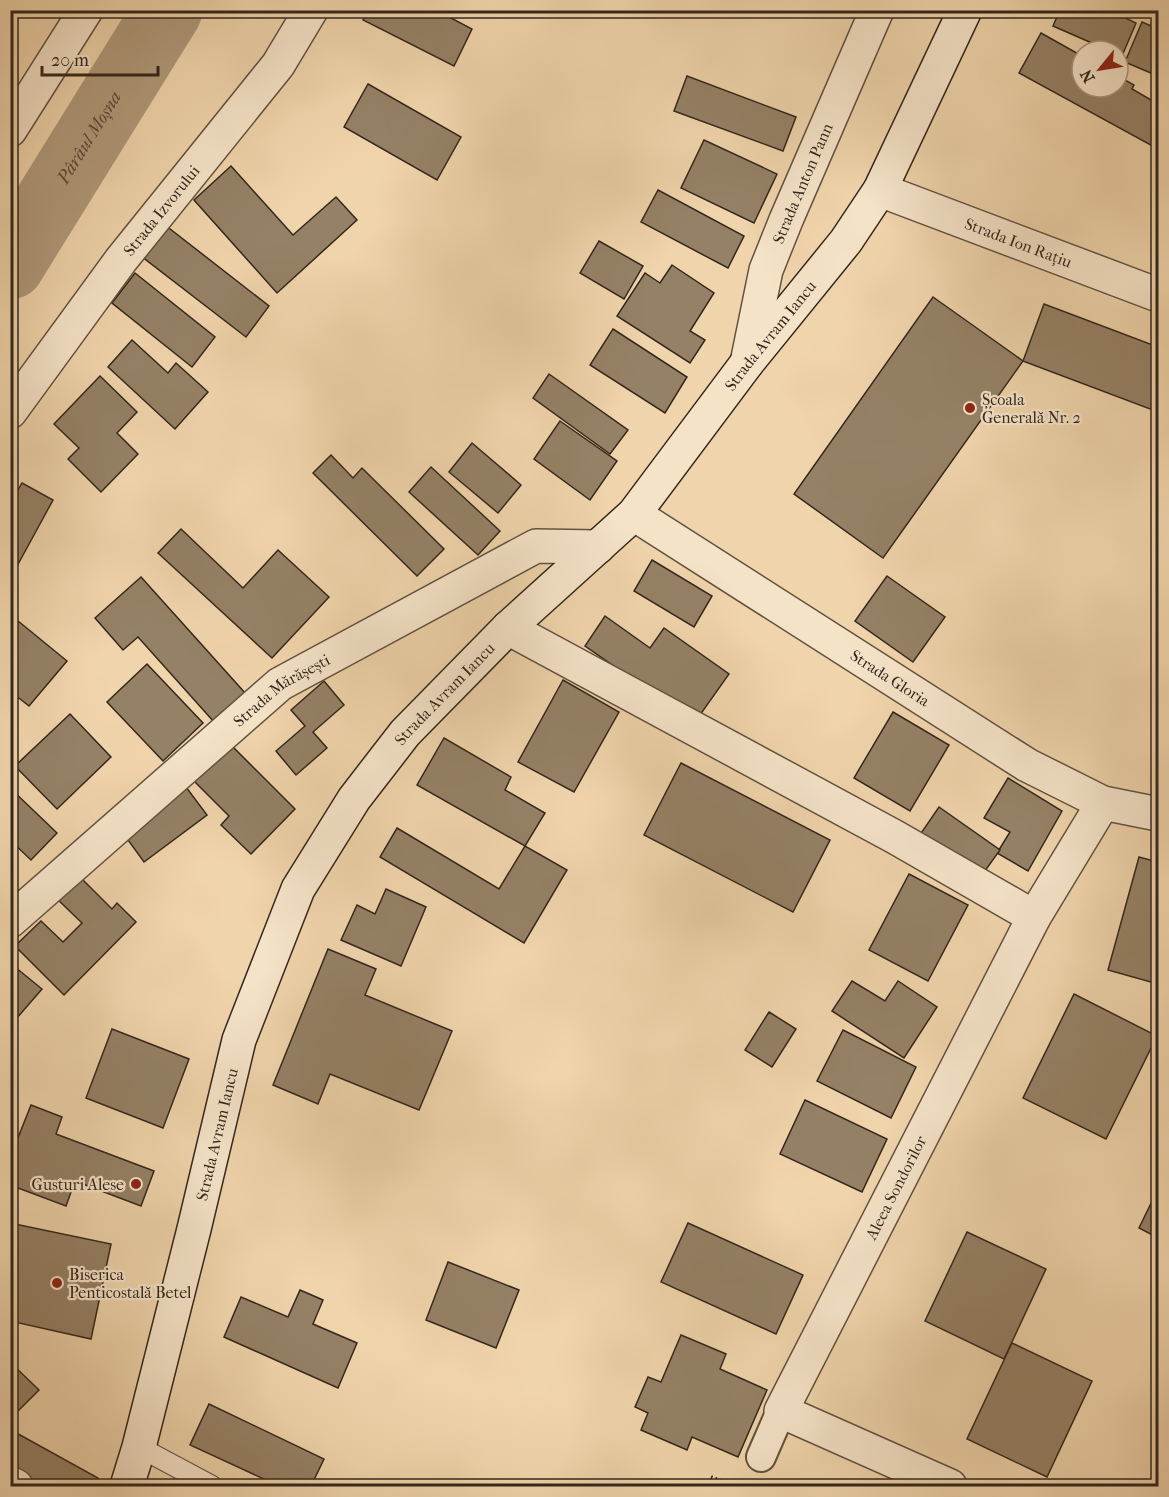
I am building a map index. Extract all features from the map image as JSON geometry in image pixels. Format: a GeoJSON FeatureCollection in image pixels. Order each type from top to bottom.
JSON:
{"type":"FeatureCollection","features":[{"type":"Feature","properties":{"kind":"street"},"geometry":{"type":"LineString","coordinates":[[10,130],[86,10]]}},
{"type":"Feature","properties":{"kind":"street","name":"Strada Izvorului"},"geometry":{"type":"LineString","coordinates":[[10,412],[121,260],[278,65],[311,10]]}},
{"type":"Feature","properties":{"kind":"street","name":"Strada Anton Pann"},"geometry":{"type":"LineString","coordinates":[[747,363],[766,270],[877,10]]}},
{"type":"Feature","properties":{"kind":"street","name":"Strada Avram Iancu"},"geometry":{"type":"LineString","coordinates":[[127,1486],[139,1447],[239,1040],[298,889],[354,800],[405,733],[508,628],[634,514],[747,363],[846,241],[880,190],[965,10]]}},
{"type":"Feature","properties":{"kind":"street","name":"Strada Ion Rațiu"},"geometry":{"type":"LineString","coordinates":[[880,190],[1158,295]]}},
{"type":"Feature","properties":{"kind":"street","name":"Strada Gloria"},"geometry":{"type":"LineString","coordinates":[[634,514],[1028,765],[1102,803],[1158,814]]}},
{"type":"Feature","properties":{"kind":"street","name":"Strada Mărășești"},"geometry":{"type":"LineString","coordinates":[[10,921],[280,684],[536,546],[598,547]]}},
{"type":"Feature","properties":{"kind":"street"},"geometry":{"type":"LineString","coordinates":[[508,628],[895,837],[1034,917]]}},
{"type":"Feature","properties":{"kind":"street","name":"Aleea Sondorilor"},"geometry":{"type":"LineString","coordinates":[[781,1411],[1034,917],[1102,803]]}},
{"type":"Feature","properties":{"kind":"street"},"geometry":{"type":"LineString","coordinates":[[761,1457],[781,1411],[950,1486]]}},
{"type":"Feature","properties":{"kind":"street"},"geometry":{"type":"LineString","coordinates":[[10,1483],[16,1486]]}},
{"type":"Feature","properties":{"kind":"lane"},"geometry":{"type":"LineString","coordinates":[[139,1447],[212,1486]]}},
{"type":"Feature","properties":{"kind":"path"},"geometry":{"type":"LineString","coordinates":[[711,1477],[733,1486]]}},
{"type":"Feature","properties":{"kind":"building"},"geometry":{"type":"Polygon","coordinates":[[[367,10],[436,10],[472,29],[454,66],[363,20],[367,10]]]}},
{"type":"Feature","properties":{"kind":"building"},"geometry":{"type":"Polygon","coordinates":[[[1060,10],[1109,10],[1136,23],[1129,39],[1083,39],[1053,26],[1060,10]]]}},
{"type":"Feature","properties":{"kind":"building"},"geometry":{"type":"Polygon","coordinates":[[[1142,22],[1158,29],[1158,76],[1130,64],[1130,50],[1142,22]]]}},
{"type":"Feature","properties":{"kind":"building"},"geometry":{"type":"Polygon","coordinates":[[[1041,33],[1070,49],[1070,99],[1130,99],[1130,83],[1134,85],[1132,89],[1158,104],[1158,149],[1019,73],[1041,33]]]}},
{"type":"Feature","properties":{"kind":"building"},"geometry":{"type":"Polygon","coordinates":[[[687,76],[796,117],[783,151],[674,111],[687,76]]]}},
{"type":"Feature","properties":{"kind":"building"},"geometry":{"type":"Polygon","coordinates":[[[368,84],[461,137],[437,180],[344,127],[368,84]]]}},
{"type":"Feature","properties":{"kind":"building"},"geometry":{"type":"Polygon","coordinates":[[[704,140],[777,174],[754,223],[681,188],[704,140]]]}},
{"type":"Feature","properties":{"kind":"building"},"geometry":{"type":"Polygon","coordinates":[[[231,166],[293,235],[336,197],[357,220],[277,293],[194,200],[231,166]]]}},
{"type":"Feature","properties":{"kind":"building"},"geometry":{"type":"Polygon","coordinates":[[[658,190],[744,236],[728,268],[641,222],[658,190]]]}},
{"type":"Feature","properties":{"kind":"building"},"geometry":{"type":"Polygon","coordinates":[[[165,225],[269,306],[246,337],[141,256],[165,225]]]}},
{"type":"Feature","properties":{"kind":"building"},"geometry":{"type":"Polygon","coordinates":[[[599,241],[643,266],[624,299],[580,273],[599,241]]]}},
{"type":"Feature","properties":{"kind":"building"},"geometry":{"type":"Polygon","coordinates":[[[672,265],[714,293],[690,331],[705,340],[690,363],[617,316],[645,273],[660,283],[672,265]]]}},
{"type":"Feature","properties":{"kind":"building"},"geometry":{"type":"Polygon","coordinates":[[[135,273],[215,337],[192,367],[112,303],[135,273]]]}},
{"type":"Feature","properties":{"kind":"building"},"geometry":{"type":"Polygon","coordinates":[[[933,297],[1023,361],[883,558],[794,494],[933,297]]]}},
{"type":"Feature","properties":{"kind":"building"},"geometry":{"type":"Polygon","coordinates":[[[1044,304],[1158,347],[1158,412],[1023,361],[1044,304]]]}},
{"type":"Feature","properties":{"kind":"building"},"geometry":{"type":"Polygon","coordinates":[[[613,329],[687,377],[665,413],[590,365],[613,329]]]}},
{"type":"Feature","properties":{"kind":"building"},"geometry":{"type":"Polygon","coordinates":[[[132,340],[168,373],[176,363],[208,392],[175,429],[108,367],[132,340]]]}},
{"type":"Feature","properties":{"kind":"building"},"geometry":{"type":"Polygon","coordinates":[[[549,374],[628,430],[610,454],[533,398],[549,374]]]}},
{"type":"Feature","properties":{"kind":"building"},"geometry":{"type":"Polygon","coordinates":[[[100,376],[137,412],[117,433],[138,454],[101,492],[68,459],[79,448],[54,424],[100,376]]]}},
{"type":"Feature","properties":{"kind":"building"},"geometry":{"type":"Polygon","coordinates":[[[560,421],[617,461],[590,500],[534,459],[560,421]]]}},
{"type":"Feature","properties":{"kind":"building"},"geometry":{"type":"Polygon","coordinates":[[[472,443],[521,485],[498,513],[449,472],[472,443]]]}},
{"type":"Feature","properties":{"kind":"building"},"geometry":{"type":"Polygon","coordinates":[[[331,455],[353,478],[362,468],[444,549],[417,576],[313,473],[331,455]]]}},
{"type":"Feature","properties":{"kind":"building"},"geometry":{"type":"Polygon","coordinates":[[[431,467],[500,531],[478,555],[409,492],[431,467]]]}},
{"type":"Feature","properties":{"kind":"building"},"geometry":{"type":"Polygon","coordinates":[[[22,483],[53,500],[10,579],[10,504],[22,483]]]}},
{"type":"Feature","properties":{"kind":"building"},"geometry":{"type":"Polygon","coordinates":[[[181,529],[243,588],[278,550],[329,597],[272,658],[158,553],[181,529]]]}},
{"type":"Feature","properties":{"kind":"building"},"geometry":{"type":"Polygon","coordinates":[[[652,560],[712,596],[694,627],[634,591],[652,560]]]}},
{"type":"Feature","properties":{"kind":"building"},"geometry":{"type":"Polygon","coordinates":[[[887,576],[945,617],[913,662],[855,621],[887,576]]]}},
{"type":"Feature","properties":{"kind":"building"},"geometry":{"type":"Polygon","coordinates":[[[141,577],[246,694],[214,722],[138,637],[123,650],[95,618],[141,577]]]}},
{"type":"Feature","properties":{"kind":"building"},"geometry":{"type":"Polygon","coordinates":[[[12,616],[67,661],[29,706],[10,691],[10,618],[12,616]]]}},
{"type":"Feature","properties":{"kind":"building"},"geometry":{"type":"Polygon","coordinates":[[[605,616],[650,648],[664,628],[729,674],[695,722],[585,646],[605,616]]]}},
{"type":"Feature","properties":{"kind":"building"},"geometry":{"type":"Polygon","coordinates":[[[147,664],[203,723],[163,761],[107,702],[147,664]]]}},
{"type":"Feature","properties":{"kind":"building"},"geometry":{"type":"Polygon","coordinates":[[[563,680],[619,712],[574,792],[518,762],[563,680]]]}},
{"type":"Feature","properties":{"kind":"building"},"geometry":{"type":"Polygon","coordinates":[[[324,681],[344,705],[313,732],[327,748],[296,775],[276,751],[305,726],[291,710],[324,681]]]}},
{"type":"Feature","properties":{"kind":"building"},"geometry":{"type":"Polygon","coordinates":[[[893,712],[949,745],[910,811],[854,778],[893,712]]]}},
{"type":"Feature","properties":{"kind":"building"},"geometry":{"type":"Polygon","coordinates":[[[70,714],[111,757],[57,809],[15,766],[70,714]]]}},
{"type":"Feature","properties":{"kind":"building"},"geometry":{"type":"Polygon","coordinates":[[[444,738],[511,777],[505,790],[545,813],[525,846],[417,785],[444,738]]]}},
{"type":"Feature","properties":{"kind":"building"},"geometry":{"type":"Polygon","coordinates":[[[228,742],[295,809],[251,854],[221,825],[229,816],[192,779],[228,742]]]}},
{"type":"Feature","properties":{"kind":"building"},"geometry":{"type":"Polygon","coordinates":[[[681,763],[830,840],[793,912],[644,835],[681,763]]]}},
{"type":"Feature","properties":{"kind":"building"},"geometry":{"type":"Polygon","coordinates":[[[1008,778],[1062,811],[1028,871],[997,853],[1010,832],[984,818],[1008,778]]]}},
{"type":"Feature","properties":{"kind":"building"},"geometry":{"type":"Polygon","coordinates":[[[183,783],[207,815],[144,862],[120,829],[183,783]]]}},
{"type":"Feature","properties":{"kind":"building"},"geometry":{"type":"Polygon","coordinates":[[[10,788],[57,833],[31,860],[10,840],[10,788]]]}},
{"type":"Feature","properties":{"kind":"building"},"geometry":{"type":"Polygon","coordinates":[[[939,807],[1000,850],[977,882],[917,839],[939,807]]]}},
{"type":"Feature","properties":{"kind":"building"},"geometry":{"type":"Polygon","coordinates":[[[397,828],[499,889],[525,846],[567,870],[524,943],[380,857],[397,828]]]}},
{"type":"Feature","properties":{"kind":"building"},"geometry":{"type":"Polygon","coordinates":[[[1139,857],[1158,862],[1158,984],[1108,970],[1139,857]]]}},
{"type":"Feature","properties":{"kind":"building"},"geometry":{"type":"Polygon","coordinates":[[[75,872],[112,909],[117,903],[136,922],[64,995],[15,946],[41,921],[63,942],[82,923],[53,895],[75,872]]]}},
{"type":"Feature","properties":{"kind":"building"},"geometry":{"type":"Polygon","coordinates":[[[909,874],[968,905],[928,981],[869,950],[909,874]]]}},
{"type":"Feature","properties":{"kind":"building"},"geometry":{"type":"Polygon","coordinates":[[[386,889],[426,907],[401,966],[341,940],[357,905],[375,914],[386,889]]]}},
{"type":"Feature","properties":{"kind":"building"},"geometry":{"type":"Polygon","coordinates":[[[328,949],[376,969],[365,995],[452,1031],[419,1110],[330,1074],[318,1104],[273,1085],[328,949]]]}},
{"type":"Feature","properties":{"kind":"building"},"geometry":{"type":"Polygon","coordinates":[[[10,963],[42,989],[10,1026],[10,963]]]}},
{"type":"Feature","properties":{"kind":"building"},"geometry":{"type":"Polygon","coordinates":[[[852,981],[885,1001],[898,981],[937,1007],[904,1058],[832,1011],[852,981]]]}},
{"type":"Feature","properties":{"kind":"building"},"geometry":{"type":"Polygon","coordinates":[[[1074,994],[1157,1036],[1106,1139],[1023,1098],[1074,994]]]}},
{"type":"Feature","properties":{"kind":"building"},"geometry":{"type":"Polygon","coordinates":[[[769,1012],[796,1029],[772,1067],[745,1050],[769,1012]]]}},
{"type":"Feature","properties":{"kind":"building"},"geometry":{"type":"Polygon","coordinates":[[[112,1029],[189,1059],[163,1128],[86,1098],[112,1029]]]}},
{"type":"Feature","properties":{"kind":"building"},"geometry":{"type":"Polygon","coordinates":[[[843,1030],[916,1067],[891,1118],[817,1081],[843,1030]]]}},
{"type":"Feature","properties":{"kind":"building"},"geometry":{"type":"Polygon","coordinates":[[[805,1100],[887,1139],[862,1192],[780,1154],[805,1100]]]}},
{"type":"Feature","properties":{"kind":"building"},"geometry":{"type":"Polygon","coordinates":[[[31,1105],[62,1117],[56,1134],[154,1171],[141,1206],[75,1181],[66,1206],[10,1185],[10,1158],[31,1105]]]}},
{"type":"Feature","properties":{"kind":"building"},"geometry":{"type":"Polygon","coordinates":[[[1158,1189],[1158,1238],[1139,1228],[1158,1189]]]}},
{"type":"Feature","properties":{"kind":"building","name":"Biserica Penticostală Betel"},"geometry":{"type":"Polygon","coordinates":[[[10,1223],[111,1244],[91,1339],[10,1321],[10,1223]]]}},
{"type":"Feature","properties":{"kind":"building"},"geometry":{"type":"Polygon","coordinates":[[[688,1223],[803,1275],[776,1334],[661,1282],[688,1223]]]}},
{"type":"Feature","properties":{"kind":"building"},"geometry":{"type":"Polygon","coordinates":[[[967,1232],[1046,1269],[1004,1359],[925,1321],[967,1232]]]}},
{"type":"Feature","properties":{"kind":"building"},"geometry":{"type":"Polygon","coordinates":[[[448,1262],[519,1290],[496,1348],[426,1320],[448,1262]]]}},
{"type":"Feature","properties":{"kind":"building"},"geometry":{"type":"Polygon","coordinates":[[[300,1290],[323,1300],[313,1324],[357,1343],[338,1388],[224,1337],[241,1297],[288,1317],[300,1290]]]}},
{"type":"Feature","properties":{"kind":"building"},"geometry":{"type":"Polygon","coordinates":[[[681,1335],[726,1354],[720,1369],[767,1390],[738,1457],[692,1437],[687,1450],[641,1430],[648,1413],[635,1407],[648,1377],[661,1382],[681,1335]]]}},
{"type":"Feature","properties":{"kind":"building"},"geometry":{"type":"Polygon","coordinates":[[[1012,1343],[1092,1381],[1047,1477],[967,1439],[1012,1343]]]}},
{"type":"Feature","properties":{"kind":"building"},"geometry":{"type":"Polygon","coordinates":[[[12,1364],[39,1390],[10,1419],[10,1365],[12,1364]]]}},
{"type":"Feature","properties":{"kind":"building"},"geometry":{"type":"Polygon","coordinates":[[[209,1404],[324,1459],[311,1486],[279,1486],[190,1445],[209,1404]]]}},
{"type":"Feature","properties":{"kind":"building"},"geometry":{"type":"Polygon","coordinates":[[[11,1430],[98,1478],[93,1486],[38,1486],[10,1471],[11,1430]]]}},
{"type":"Feature","properties":{"kind":"waterway","name":"Pârâul Moșna"},"geometry":{"type":"LineString","coordinates":[[10,265],[168,10]]}},
{"type":"Feature","properties":{"kind":"place","name":"Școala Generală Nr. 2"},"geometry":{"type":"Point","coordinates":[970,408]}},
{"type":"Feature","properties":{"kind":"place","name":"Gusturi Alese"},"geometry":{"type":"Point","coordinates":[136,1184]}},
{"type":"Feature","properties":{"kind":"place","name":"Biserica Penticostală Betel"},"geometry":{"type":"Point","coordinates":[57,1283]}}]}
